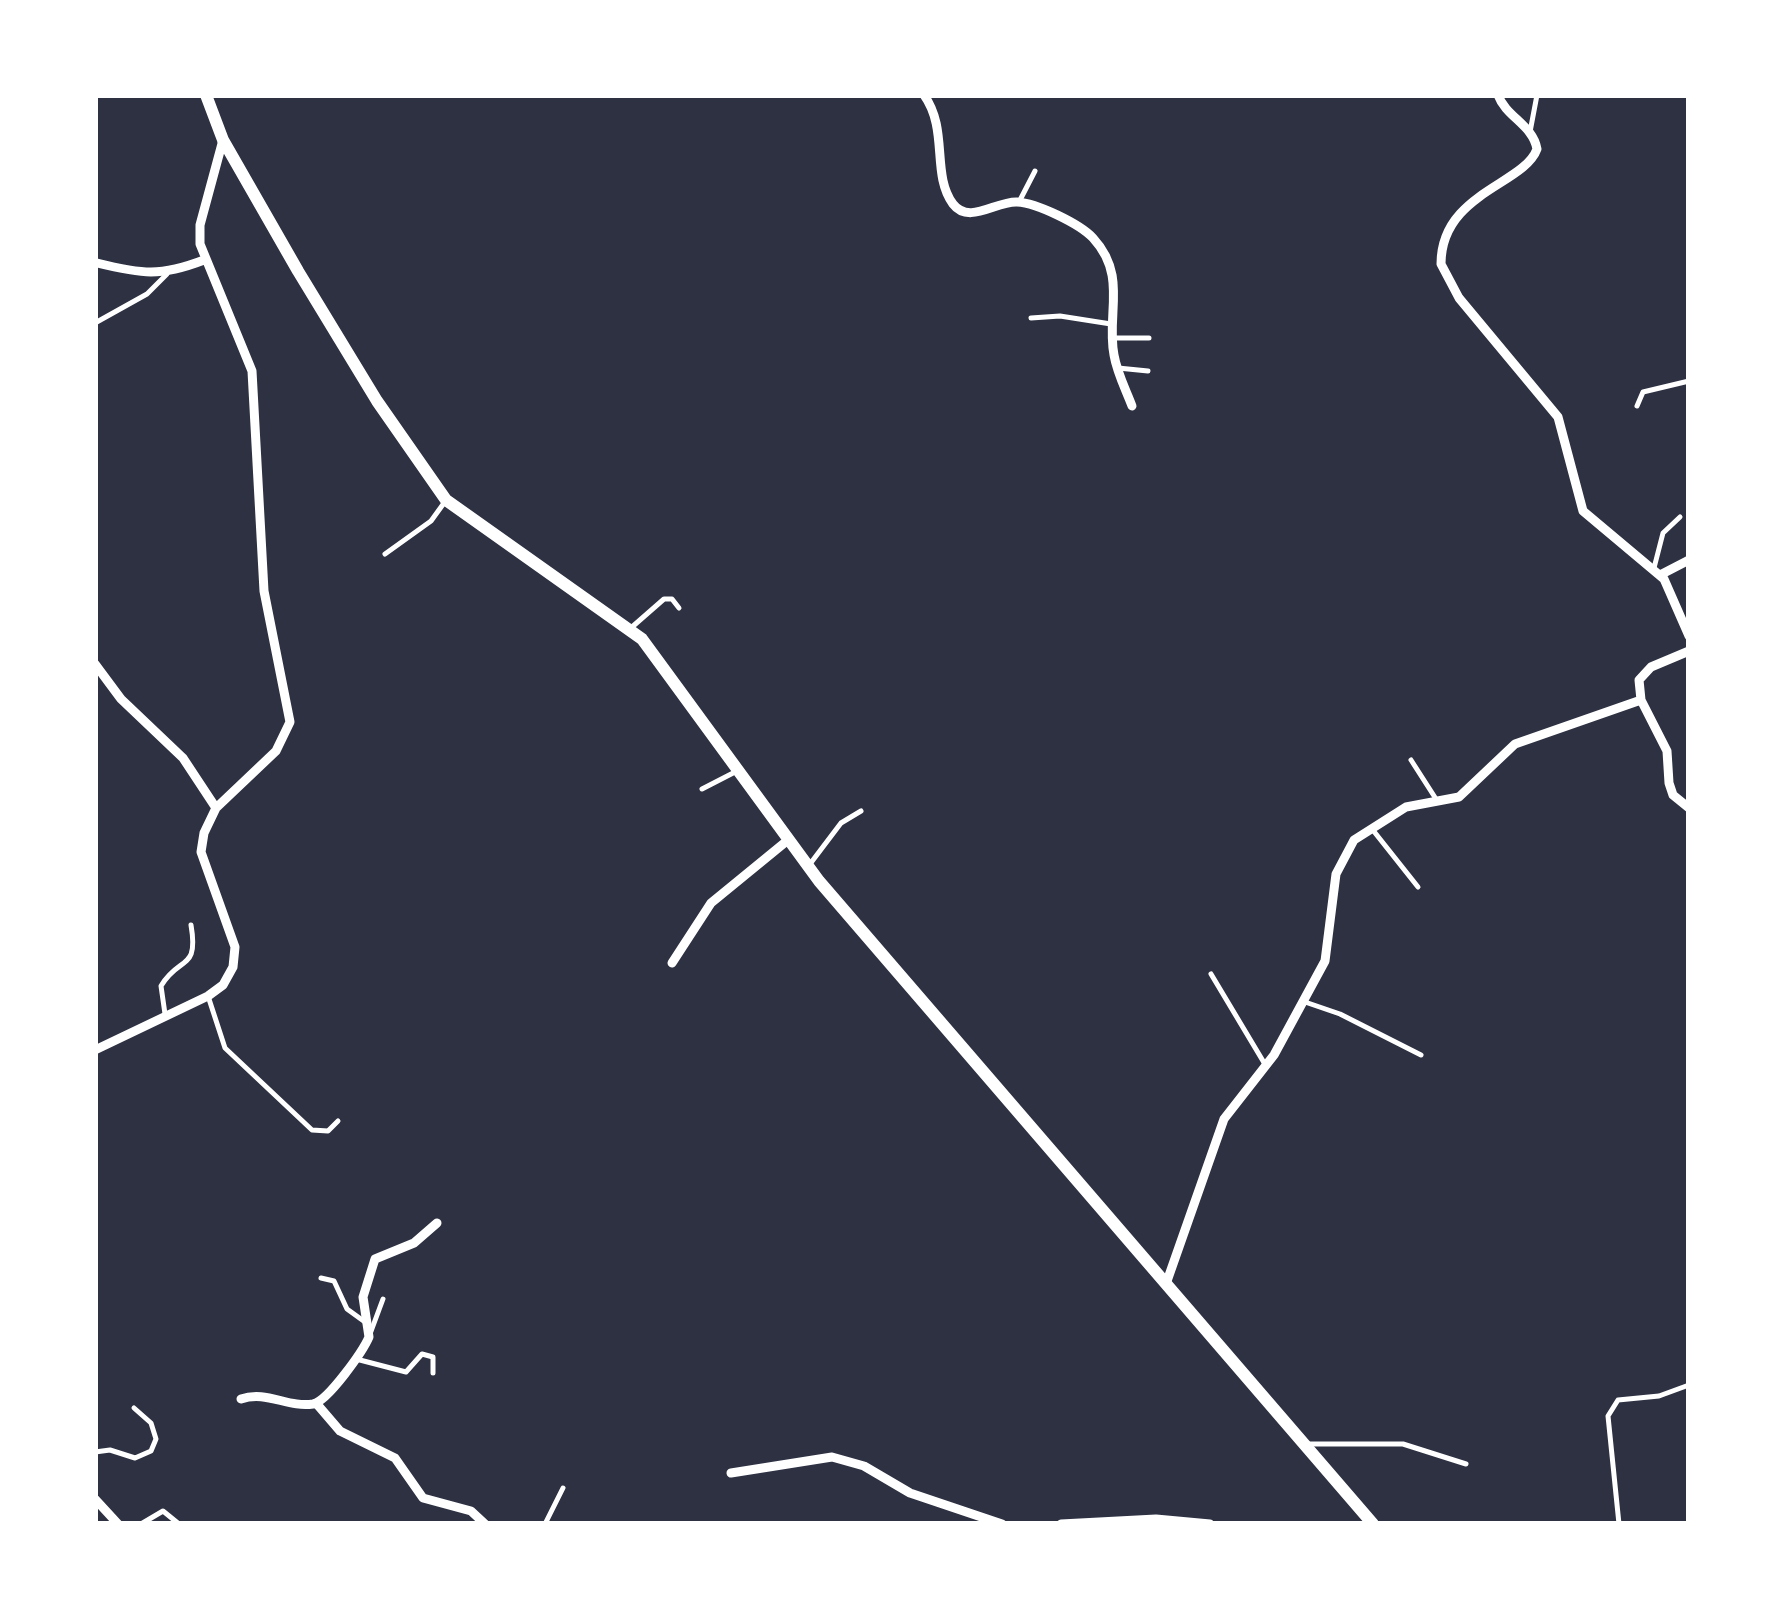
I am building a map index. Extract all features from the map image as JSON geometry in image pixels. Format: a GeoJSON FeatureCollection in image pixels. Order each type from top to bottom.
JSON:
{"type":"FeatureCollection","features":[{"type":"Feature","properties":{"kind":"main road"},"geometry":{"type":"LineString","coordinates":[[206,95],[223,140],[377,400],[446,500],[642,639],[808,867],[1373,1524]]}},
{"type":"Feature","properties":{"kind":"street"},"geometry":{"type":"LineString","coordinates":[[924,95],[937,116],[944,179],[954,205],[963,213],[1020,202],[1093,238],[1118,298],[1113,338],[1118,368],[1132,406]]}},
{"type":"Feature","properties":{"kind":"street"},"geometry":{"type":"LineString","coordinates":[[1498,95],[1507,113],[1530,132],[1537,149],[1534,157],[1476,197],[1447,233],[1440,264],[1458,298],[1558,417],[1582,511],[1657,572],[1689,636]]}},
{"type":"Feature","properties":{"kind":"street"},"geometry":{"type":"LineString","coordinates":[[95,1050],[208,996],[223,985],[233,967],[234,947],[201,852],[204,833],[216,808],[286,738],[290,704],[264,590],[252,371],[204,260],[200,225],[223,140]]}},
{"type":"Feature","properties":{"kind":"street"},"geometry":{"type":"LineString","coordinates":[[97,264],[142,274],[167,274],[204,260]]}},
{"type":"Feature","properties":{"kind":"street"},"geometry":{"type":"LineString","coordinates":[[1657,572],[1689,560]]}},
{"type":"Feature","properties":{"kind":"street"},"geometry":{"type":"LineString","coordinates":[[1689,652],[1642,672],[1641,700],[1663,740],[1674,794],[1689,808]]}},
{"type":"Feature","properties":{"kind":"street"},"geometry":{"type":"LineString","coordinates":[[95,664],[121,699],[183,758],[216,808]]}},
{"type":"Feature","properties":{"kind":"street"},"geometry":{"type":"LineString","coordinates":[[1166,1284],[1224,1119],[1267,1066],[1305,1002],[1330,946],[1336,874],[1344,854],[1370,827],[1406,808],[1459,797],[1515,744],[1641,700]]}},
{"type":"Feature","properties":{"kind":"street"},"geometry":{"type":"LineString","coordinates":[[672,963],[711,903],[788,840]]}},
{"type":"Feature","properties":{"kind":"street"},"geometry":{"type":"LineString","coordinates":[[316,1403],[356,1359],[370,1336],[362,1297],[375,1259],[414,1243],[437,1222]]}},
{"type":"Feature","properties":{"kind":"street"},"geometry":{"type":"LineString","coordinates":[[241,1399],[260,1395],[316,1403],[340,1431],[394,1458],[422,1498],[471,1511],[486,1524]]}},
{"type":"Feature","properties":{"kind":"street"},"geometry":{"type":"LineString","coordinates":[[732,1473],[832,1458],[864,1466],[910,1494],[1002,1524]]}},
{"type":"Feature","properties":{"kind":"street"},"geometry":{"type":"LineString","coordinates":[[95,1499],[118,1524]]}},
{"type":"Feature","properties":{"kind":"street"},"geometry":{"type":"LineString","coordinates":[[1061,1524],[1156,1519],[1210,1524]]}},
{"type":"Feature","properties":{"kind":"lane"},"geometry":{"type":"LineString","coordinates":[[1530,132],[1537,95]]}},
{"type":"Feature","properties":{"kind":"lane"},"geometry":{"type":"LineString","coordinates":[[1020,202],[1035,172]]}},
{"type":"Feature","properties":{"kind":"lane"},"geometry":{"type":"LineString","coordinates":[[95,323],[148,294],[167,274]]}},
{"type":"Feature","properties":{"kind":"lane"},"geometry":{"type":"LineString","coordinates":[[1031,318],[1060,316],[1114,325]]}},
{"type":"Feature","properties":{"kind":"lane"},"geometry":{"type":"LineString","coordinates":[[1113,338],[1149,338]]}},
{"type":"Feature","properties":{"kind":"lane"},"geometry":{"type":"LineString","coordinates":[[1118,368],[1148,371]]}},
{"type":"Feature","properties":{"kind":"lane"},"geometry":{"type":"LineString","coordinates":[[1637,406],[1643,392],[1689,381]]}},
{"type":"Feature","properties":{"kind":"lane"},"geometry":{"type":"LineString","coordinates":[[385,554],[430,521],[446,500]]}},
{"type":"Feature","properties":{"kind":"lane"},"geometry":{"type":"LineString","coordinates":[[1657,572],[1663,533],[1680,517]]}},
{"type":"Feature","properties":{"kind":"lane"},"geometry":{"type":"LineString","coordinates":[[630,629],[664,599],[672,599],[679,608]]}},
{"type":"Feature","properties":{"kind":"lane"},"geometry":{"type":"LineString","coordinates":[[1411,760],[1438,802]]}},
{"type":"Feature","properties":{"kind":"lane"},"geometry":{"type":"LineString","coordinates":[[702,789],[736,771]]}},
{"type":"Feature","properties":{"kind":"lane"},"geometry":{"type":"LineString","coordinates":[[808,867],[841,823],[861,811]]}},
{"type":"Feature","properties":{"kind":"lane"},"geometry":{"type":"LineString","coordinates":[[1370,827],[1418,887]]}},
{"type":"Feature","properties":{"kind":"lane"},"geometry":{"type":"LineString","coordinates":[[166,1017],[160,986],[191,960],[194,947],[190,925]]}},
{"type":"Feature","properties":{"kind":"lane"},"geometry":{"type":"LineString","coordinates":[[1212,974],[1267,1066]]}},
{"type":"Feature","properties":{"kind":"lane"},"geometry":{"type":"LineString","coordinates":[[208,996],[225,1048],[312,1130],[328,1130],[338,1121]]}},
{"type":"Feature","properties":{"kind":"lane"},"geometry":{"type":"LineString","coordinates":[[1305,1002],[1422,1055]]}},
{"type":"Feature","properties":{"kind":"lane"},"geometry":{"type":"LineString","coordinates":[[322,1278],[334,1282],[347,1308],[368,1324]]}},
{"type":"Feature","properties":{"kind":"lane"},"geometry":{"type":"LineString","coordinates":[[370,1336],[383,1298]]}},
{"type":"Feature","properties":{"kind":"lane"},"geometry":{"type":"LineString","coordinates":[[356,1359],[406,1372],[428,1354],[433,1357],[434,1374]]}},
{"type":"Feature","properties":{"kind":"lane"},"geometry":{"type":"LineString","coordinates":[[1619,1524],[1608,1416],[1618,1400],[1659,1396],[1689,1385]]}},
{"type":"Feature","properties":{"kind":"lane"},"geometry":{"type":"LineString","coordinates":[[95,1452],[110,1450],[135,1458],[152,1451],[156,1439],[151,1424],[134,1408]]}},
{"type":"Feature","properties":{"kind":"lane"},"geometry":{"type":"LineString","coordinates":[[1302,1444],[1403,1444],[1466,1464]]}},
{"type":"Feature","properties":{"kind":"lane"},"geometry":{"type":"LineString","coordinates":[[546,1524],[563,1488]]}},
{"type":"Feature","properties":{"kind":"lane"},"geometry":{"type":"LineString","coordinates":[[141,1524],[164,1511],[179,1524]]}}]}
